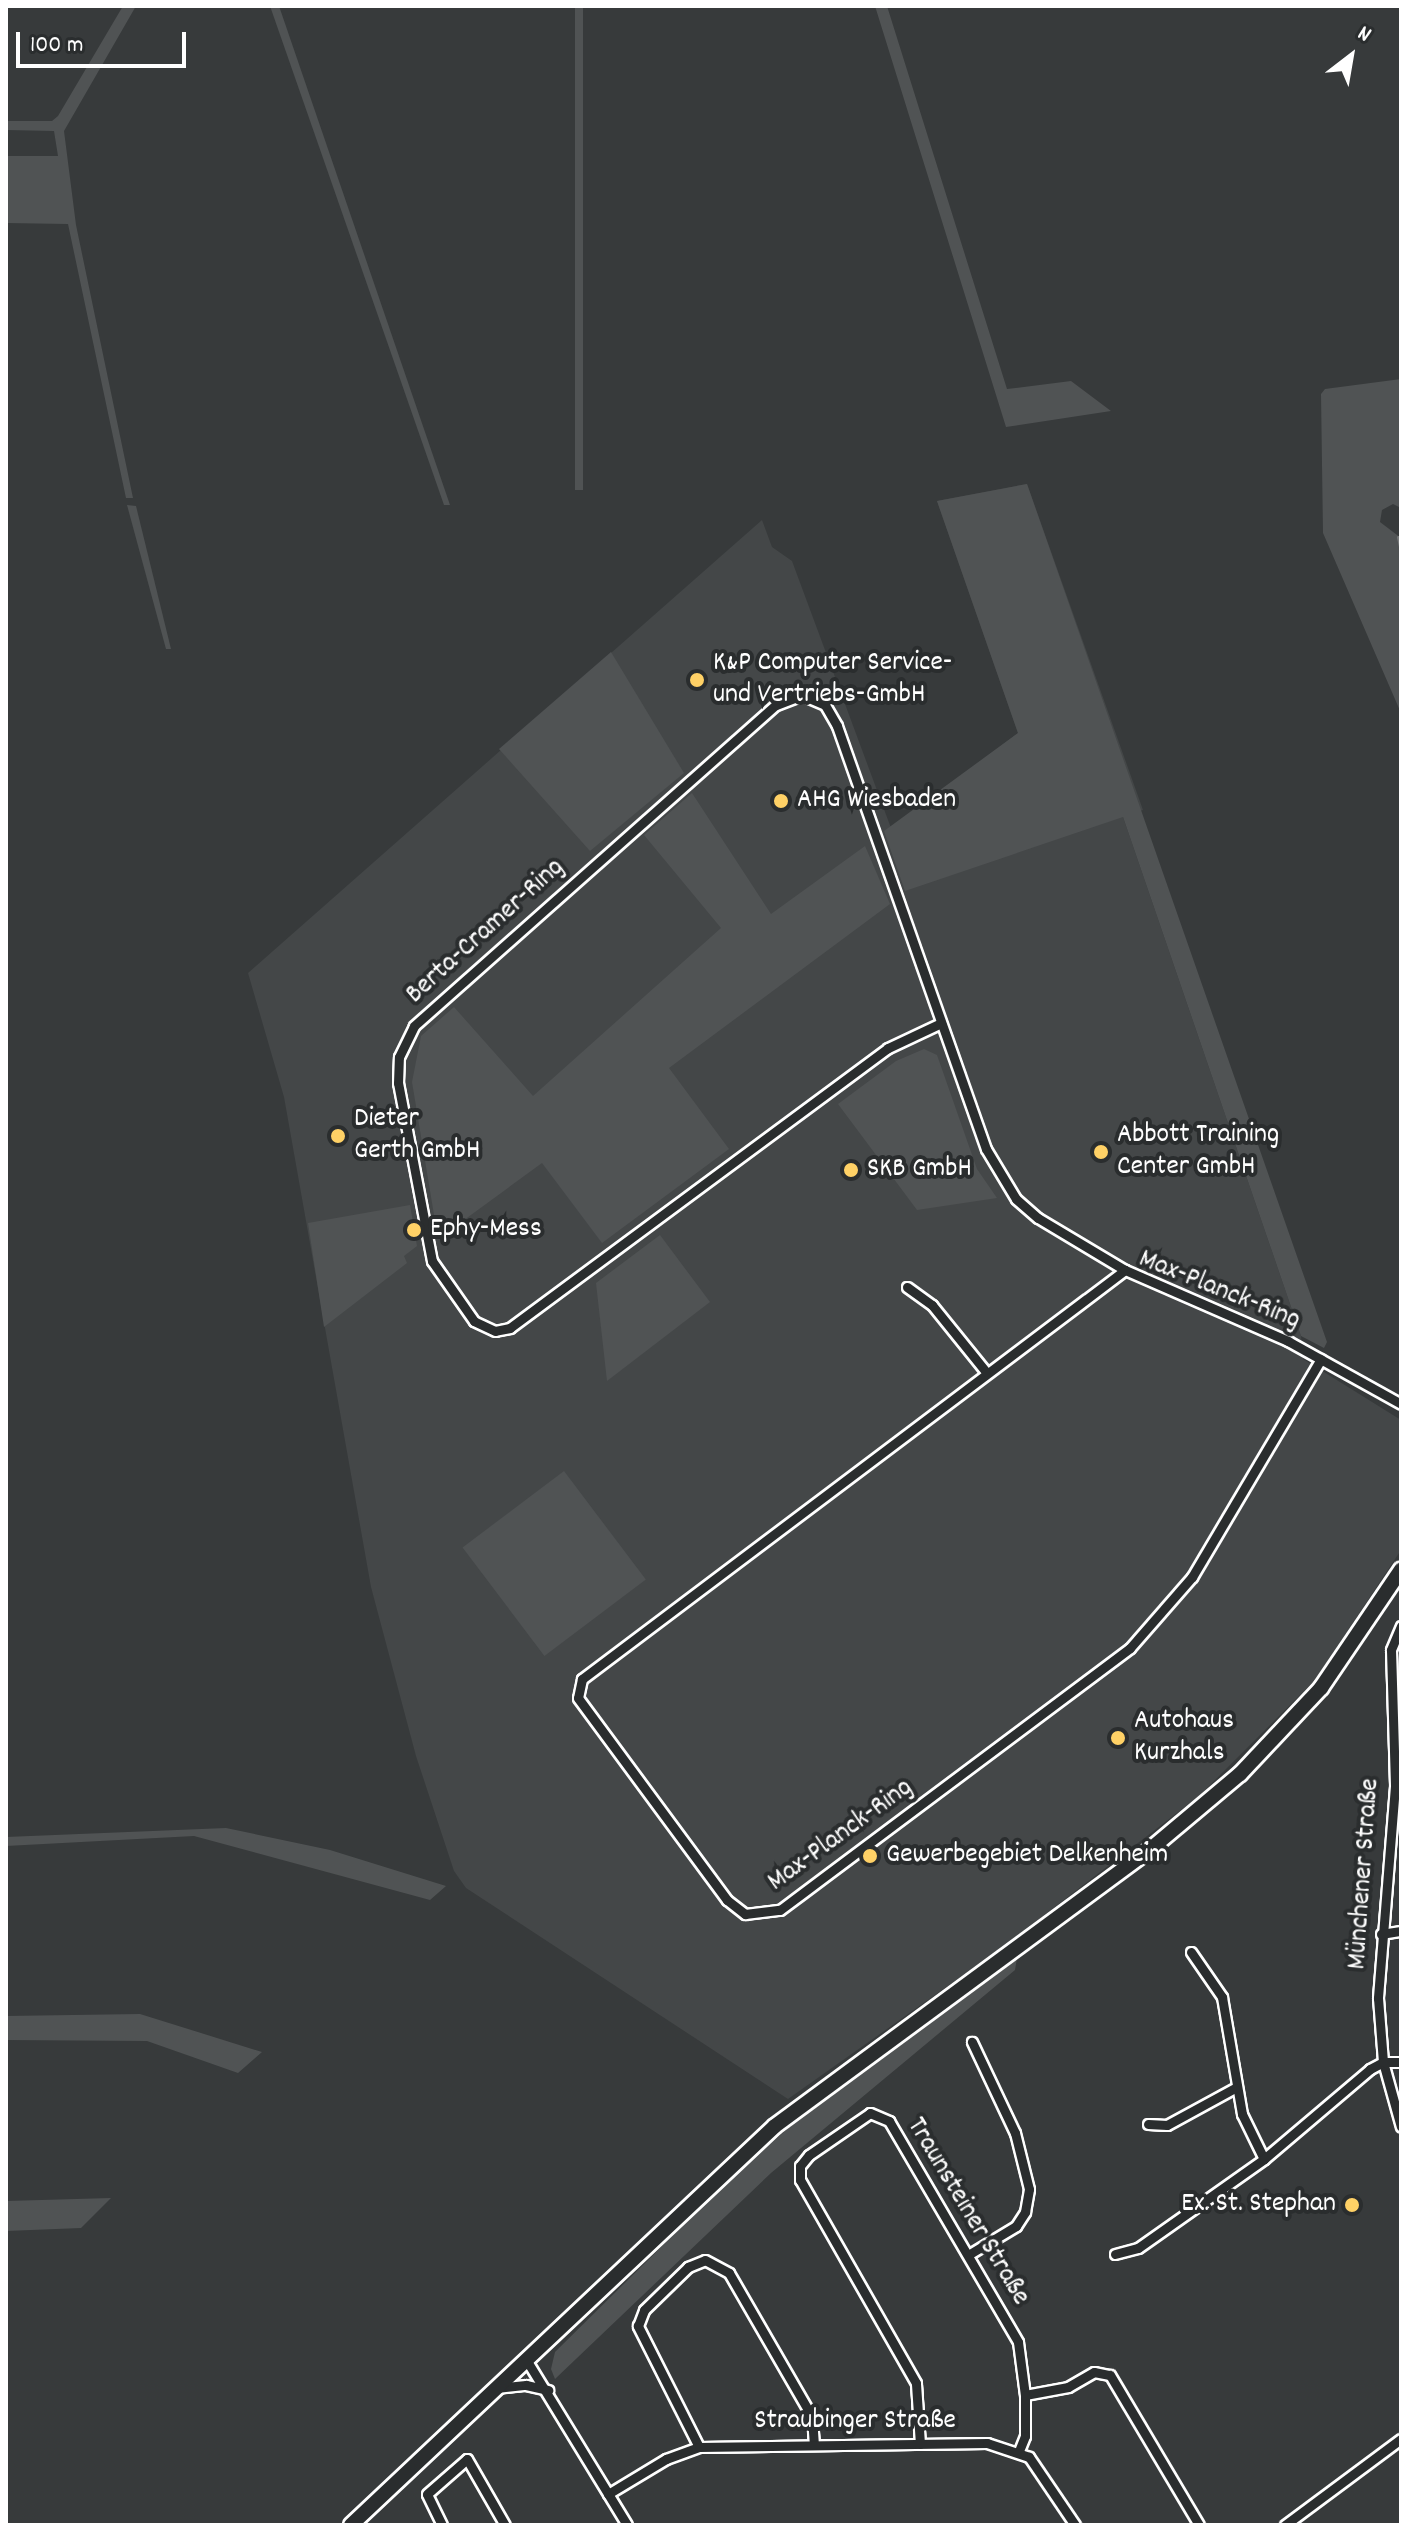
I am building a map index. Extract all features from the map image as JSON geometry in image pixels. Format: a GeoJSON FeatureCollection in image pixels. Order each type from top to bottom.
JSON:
{"type":"FeatureCollection","features":[{"type":"Feature","properties":{"kind":"main road"},"geometry":{"type":"LineString","coordinates":[[351,2525],[775,2126],[1147,1852],[1222,1791],[1321,1688],[1401,1570]]}},
{"type":"Feature","properties":{"kind":"street","name":"Berta-Cramer-Ring"},"geometry":{"type":"LineString","coordinates":[[941,1023],[888,1048],[510,1328],[495,1331],[474,1321],[432,1261],[398,1083],[399,1057],[414,1026],[789,696],[818,700],[837,726],[941,1023],[1004,1184],[1038,1218],[1125,1270]]}},
{"type":"Feature","properties":{"kind":"street","name":"Max-Planck-Ring"},"geometry":{"type":"LineString","coordinates":[[1321,1359],[1198,1568],[1130,1648],[780,1910],[745,1914],[727,1900],[578,1698],[579,1685],[589,1672],[1125,1270],[1321,1359],[1400,1403]]}},
{"type":"Feature","properties":{"kind":"street"},"geometry":{"type":"LineString","coordinates":[[907,1287],[932,1305],[986,1372]]}},
{"type":"Feature","properties":{"kind":"street","name":"Münchener Straße"},"geometry":{"type":"LineString","coordinates":[[1401,1626],[1391,1650],[1398,1759],[1378,1998],[1383,2062],[1401,2127]]}},
{"type":"Feature","properties":{"kind":"street"},"geometry":{"type":"LineString","coordinates":[[1381,1934],[1401,1931]]}},
{"type":"Feature","properties":{"kind":"street"},"geometry":{"type":"LineString","coordinates":[[1191,1952],[1222,1997],[1235,2088],[1248,2131],[1264,2159]]}},
{"type":"Feature","properties":{"kind":"street"},"geometry":{"type":"LineString","coordinates":[[968,2255],[1016,2226],[1029,2189],[1015,2133],[972,2042]]}},
{"type":"Feature","properties":{"kind":"street"},"geometry":{"type":"LineString","coordinates":[[1115,2254],[1138,2248],[1264,2159],[1383,2062],[1401,2062]]}},
{"type":"Feature","properties":{"kind":"street"},"geometry":{"type":"LineString","coordinates":[[1148,2124],[1167,2125],[1235,2088]]}},
{"type":"Feature","properties":{"kind":"street","name":"Traunsteiner Straße"},"geometry":{"type":"LineString","coordinates":[[920,2444],[916,2383],[800,2180],[803,2161],[863,2115],[884,2116],[1018,2342],[1025,2395],[1025,2436],[1019,2451]]}},
{"type":"Feature","properties":{"kind":"street"},"geometry":{"type":"LineString","coordinates":[[699,2447],[638,2326],[644,2310],[688,2267],[705,2260],[729,2273],[812,2417],[814,2444]]}},
{"type":"Feature","properties":{"kind":"street"},"geometry":{"type":"LineString","coordinates":[[527,2361],[548,2390],[627,2525]]}},
{"type":"Feature","properties":{"kind":"street"},"geometry":{"type":"LineString","coordinates":[[1025,2395],[1068,2387],[1094,2372],[1110,2375],[1199,2525]]}},
{"type":"Feature","properties":{"kind":"street"},"geometry":{"type":"LineString","coordinates":[[496,2388],[526,2385],[548,2390]]}},
{"type":"Feature","properties":{"kind":"street"},"geometry":{"type":"LineString","coordinates":[[1285,2525],[1401,2439]]}},
{"type":"Feature","properties":{"kind":"street","name":"Straubinger Straße"},"geometry":{"type":"LineString","coordinates":[[608,2494],[666,2459],[699,2447],[987,2443],[1019,2451]]}},
{"type":"Feature","properties":{"kind":"street"},"geometry":{"type":"LineString","coordinates":[[1019,2451],[1041,2469],[1075,2525]]}},
{"type":"Feature","properties":{"kind":"street"},"geometry":{"type":"LineString","coordinates":[[442,2525],[427,2494],[467,2459],[505,2525]]}},
{"type":"Feature","properties":{"kind":"shaded area"},"geometry":{"type":"Polygon","coordinates":[[[123,6],[136,6],[64,131],[76,225],[133,498],[126,498],[68,224],[6,223],[6,156],[58,156],[54,131],[6,130],[6,121],[52,121],[58,116],[123,6]]]}},
{"type":"Feature","properties":{"kind":"shaded area"},"geometry":{"type":"Polygon","coordinates":[[[270,6],[279,6],[450,505],[444,505],[270,6]]]}},
{"type":"Feature","properties":{"kind":"shaded area"},"geometry":{"type":"Polygon","coordinates":[[[575,6],[583,6],[583,490],[575,490],[575,6]]]}},
{"type":"Feature","properties":{"kind":"shaded area"},"geometry":{"type":"Polygon","coordinates":[[[875,6],[887,6],[1007,389],[1071,381],[1111,411],[1006,427],[875,6]]]}},
{"type":"Feature","properties":{"kind":"shaded area"},"geometry":{"type":"Polygon","coordinates":[[[1401,379],[1401,508],[1393,504],[1382,510],[1380,522],[1401,538],[1401,713],[1323,533],[1321,394],[1325,389],[1401,379]]]}},
{"type":"Feature","properties":{"kind":"shaded area"},"geometry":{"type":"Polygon","coordinates":[[[1027,484],[1143,810],[1123,817],[1301,1336],[1303,1359],[1401,1420],[1401,1550],[1315,1680],[1199,1796],[1000,1949],[788,2099],[466,1888],[454,1871],[416,1756],[371,1587],[284,1097],[248,973],[762,520],[772,547],[792,561],[891,828],[1018,733],[937,501],[1027,484]]]}},
{"type":"Feature","properties":{"kind":"shaded area"},"geometry":{"type":"Polygon","coordinates":[[[1027,484],[1327,1342],[1324,1348],[1301,1336],[1123,817],[905,891],[884,831],[1018,733],[937,501],[1027,484]]]}},
{"type":"Feature","properties":{"kind":"shaded area"},"geometry":{"type":"Polygon","coordinates":[[[127,505],[136,506],[171,649],[166,649],[127,505]]]}},
{"type":"Feature","properties":{"kind":"shaded area"},"geometry":{"type":"Polygon","coordinates":[[[611,652],[684,773],[590,851],[499,749],[611,652]]]}},
{"type":"Feature","properties":{"kind":"shaded area"},"geometry":{"type":"Polygon","coordinates":[[[692,793],[771,914],[865,846],[890,904],[669,1068],[729,1149],[602,1243],[542,1163],[438,1239],[412,1082],[421,1036],[454,1007],[533,1096],[721,928],[644,835],[692,793]]]}},
{"type":"Feature","properties":{"kind":"shaded area"},"geometry":{"type":"Polygon","coordinates":[[[924,1049],[937,1055],[977,1169],[997,1198],[917,1210],[838,1104],[896,1061],[924,1049]]]}},
{"type":"Feature","properties":{"kind":"shaded area"},"geometry":{"type":"Polygon","coordinates":[[[410,1205],[417,1246],[404,1256],[407,1263],[324,1327],[308,1223],[410,1205]]]}},
{"type":"Feature","properties":{"kind":"shaded area"},"geometry":{"type":"Polygon","coordinates":[[[660,1235],[710,1302],[607,1381],[596,1283],[660,1235]]]}},
{"type":"Feature","properties":{"kind":"shaded area"},"geometry":{"type":"Polygon","coordinates":[[[564,1471],[646,1580],[544,1656],[463,1547],[564,1471]]]}},
{"type":"Feature","properties":{"kind":"shaded area"},"geometry":{"type":"Polygon","coordinates":[[[226,1828],[330,1850],[446,1886],[430,1900],[194,1836],[6,1846],[6,1837],[226,1828]]]}},
{"type":"Feature","properties":{"kind":"shaded area"},"geometry":{"type":"Polygon","coordinates":[[[1017,1958],[1015,1970],[771,2173],[555,2379],[551,2369],[555,2352],[730,2179],[825,2096],[1017,1958]]]}},
{"type":"Feature","properties":{"kind":"shaded area"},"geometry":{"type":"Polygon","coordinates":[[[140,2014],[262,2052],[238,2073],[147,2041],[6,2040],[6,2016],[140,2014]]]}},
{"type":"Feature","properties":{"kind":"shaded area"},"geometry":{"type":"Polygon","coordinates":[[[111,2198],[81,2228],[6,2231],[6,2201],[111,2198]]]}},
{"type":"Feature","properties":{"kind":"waterway"},"geometry":{"type":"LineString","coordinates":[[1398,537],[1401,551]]}},
{"type":"Feature","properties":{"kind":"place","name":"K&P Computer Service- und Vertriebs-GmbH"},"geometry":{"type":"Point","coordinates":[697,680]}},
{"type":"Feature","properties":{"kind":"place","name":"AHG Wiesbaden"},"geometry":{"type":"Point","coordinates":[781,801]}},
{"type":"Feature","properties":{"kind":"place","name":"Dieter Gerth GmbH"},"geometry":{"type":"Point","coordinates":[338,1136]}},
{"type":"Feature","properties":{"kind":"place","name":"Abbott Training Center GmbH"},"geometry":{"type":"Point","coordinates":[1101,1152]}},
{"type":"Feature","properties":{"kind":"place","name":"SKB GmbH"},"geometry":{"type":"Point","coordinates":[851,1170]}},
{"type":"Feature","properties":{"kind":"place","name":"Ephy-Mess"},"geometry":{"type":"Point","coordinates":[414,1230]}},
{"type":"Feature","properties":{"kind":"place","name":"Autohaus Kurzhals"},"geometry":{"type":"Point","coordinates":[1118,1738]}},
{"type":"Feature","properties":{"kind":"place","name":"Gewerbegebiet Delkenheim"},"geometry":{"type":"Point","coordinates":[870,1856]}},
{"type":"Feature","properties":{"kind":"place","name":"Ex. St. Stephan"},"geometry":{"type":"Point","coordinates":[1352,2205]}}]}
